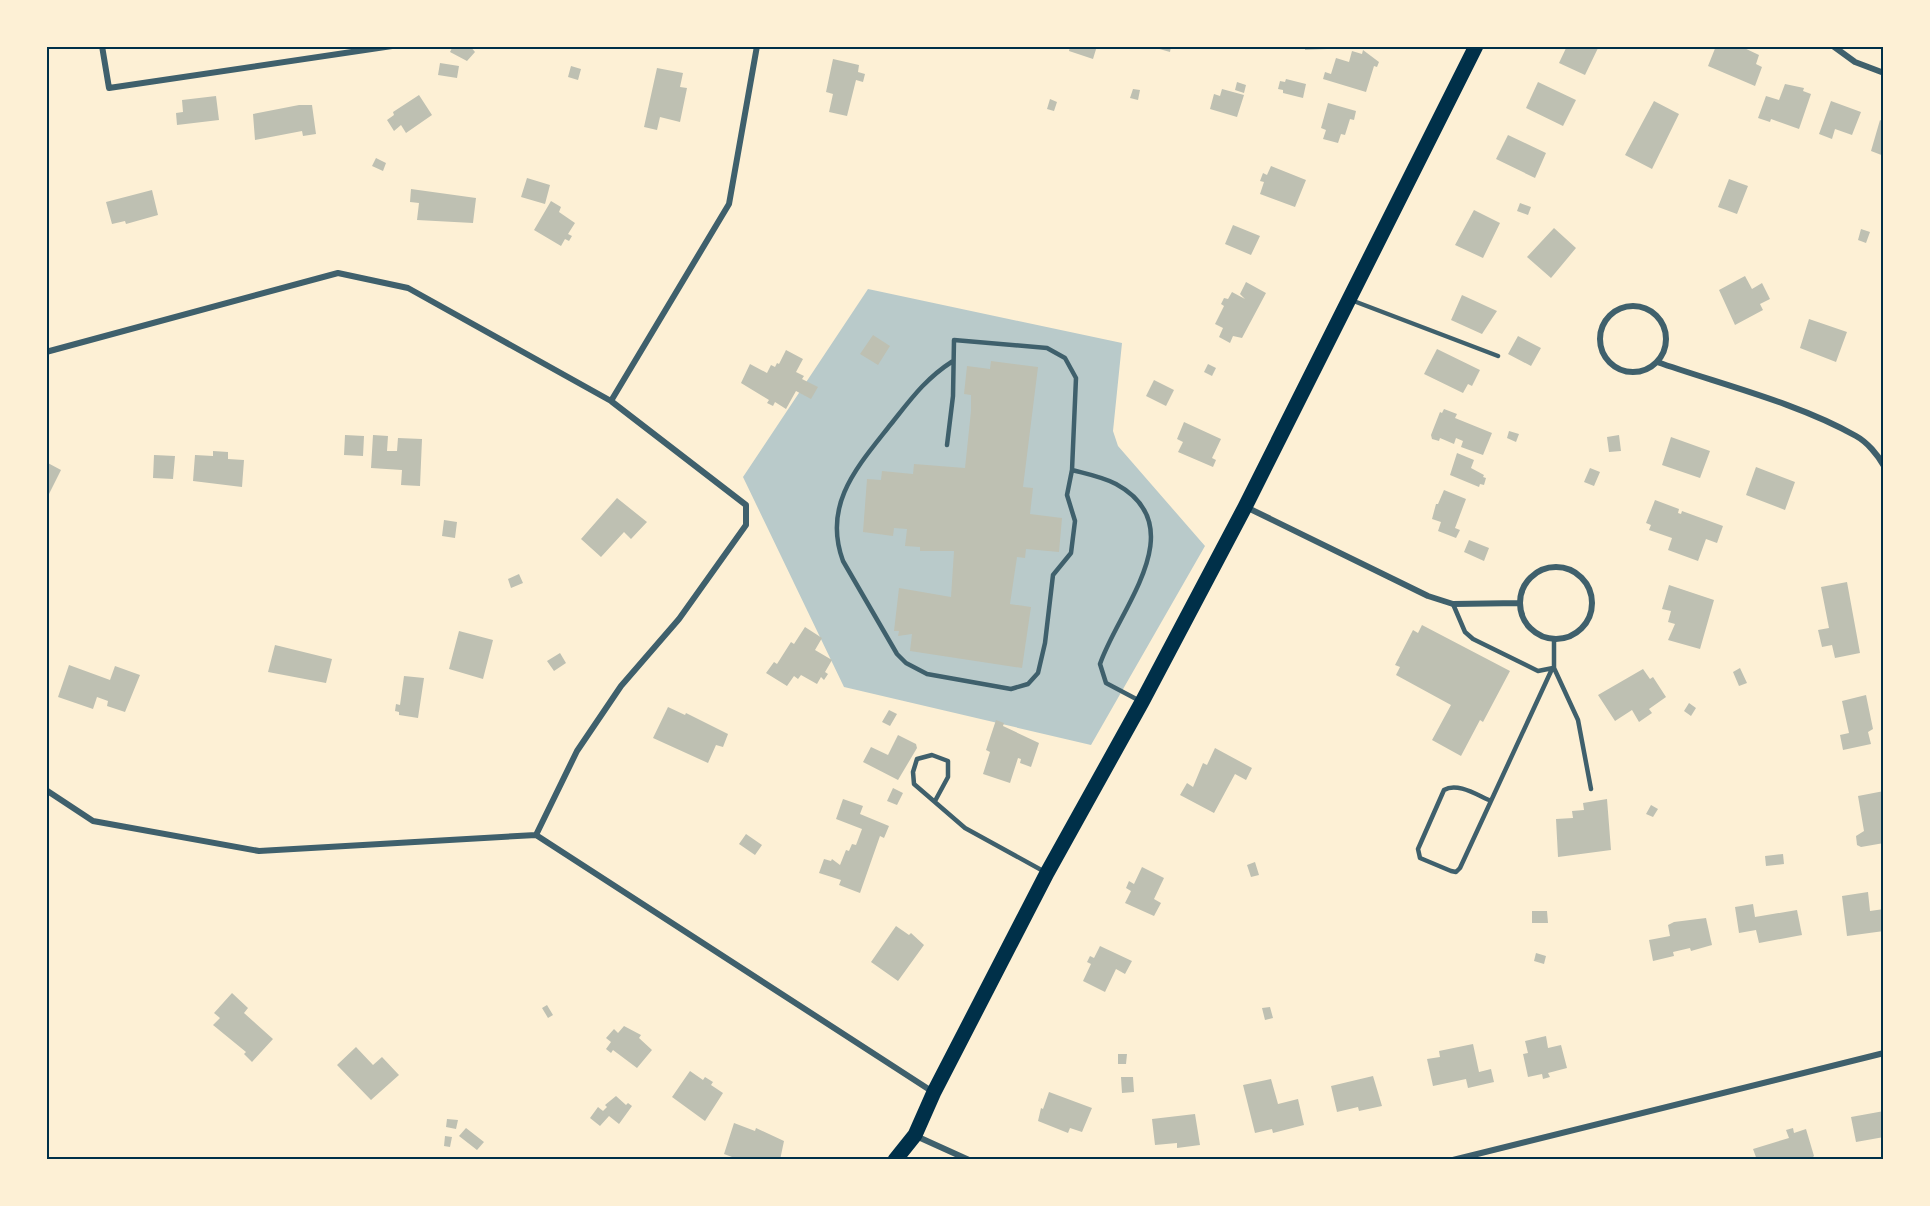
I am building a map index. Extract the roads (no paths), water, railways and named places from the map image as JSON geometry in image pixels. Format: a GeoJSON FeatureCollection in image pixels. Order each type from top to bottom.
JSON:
{"type":"FeatureCollection","features":[{"type":"Feature","properties":{"kind":"main road"},"geometry":{"type":"LineString","coordinates":[[895,1160],[915,1135],[934,1092],[1047,873],[1142,702],[1245,507],[1351,300],[1476,46]]}},
{"type":"Feature","properties":{"kind":"street"},"geometry":{"type":"LineString","coordinates":[[102,46],[109,88],[392,46]]}},
{"type":"Feature","properties":{"kind":"street"},"geometry":{"type":"LineString","coordinates":[[611,401],[729,204],[757,46]]}},
{"type":"Feature","properties":{"kind":"street"},"geometry":{"type":"LineString","coordinates":[[1833,46],[1855,62],[1884,73]]}},
{"type":"Feature","properties":{"kind":"street"},"geometry":{"type":"LineString","coordinates":[[46,352],[338,273],[408,288],[611,401],[746,505],[746,525],[679,619],[621,686],[583,742],[536,835]]}},
{"type":"Feature","properties":{"kind":"street"},"geometry":{"type":"LineString","coordinates":[[1640,306],[1660,319],[1666,341],[1657,362],[1648,369],[1625,372],[1606,360],[1599,338],[1608,316],[1617,309],[1640,306]]}},
{"type":"Feature","properties":{"kind":"street"},"geometry":{"type":"LineString","coordinates":[[1657,362],[1818,417],[1858,437],[1880,458],[1884,466]]}},
{"type":"Feature","properties":{"kind":"street"},"geometry":{"type":"LineString","coordinates":[[1245,507],[1428,596],[1453,604],[1520,603]]}},
{"type":"Feature","properties":{"kind":"street"},"geometry":{"type":"LineString","coordinates":[[1562,567],[1580,575],[1591,595],[1590,615],[1576,633],[1554,639],[1542,637],[1530,628],[1523,619],[1520,603],[1525,585],[1539,571],[1562,567]]}},
{"type":"Feature","properties":{"kind":"street"},"geometry":{"type":"LineString","coordinates":[[46,790],[93,821],[259,851],[536,835],[934,1092]]}},
{"type":"Feature","properties":{"kind":"street"},"geometry":{"type":"LineString","coordinates":[[1452,1160],[1884,1053]]}},
{"type":"Feature","properties":{"kind":"street"},"geometry":{"type":"LineString","coordinates":[[915,1135],[969,1160]]}},
{"type":"Feature","properties":{"kind":"lane"},"geometry":{"type":"LineString","coordinates":[[1351,300],[1498,356]]}},
{"type":"Feature","properties":{"kind":"lane"},"geometry":{"type":"LineString","coordinates":[[947,445],[953,396],[954,340],[1047,348],[1065,358],[1074,371],[1077,387],[1072,470],[1067,495],[1075,521],[1071,553],[1053,576],[1045,643],[1038,673],[1028,684],[1019,688],[1000,688],[918,670],[897,654],[840,553],[837,522],[839,506],[849,480],[930,375],[952,362]]}},
{"type":"Feature","properties":{"kind":"lane"},"geometry":{"type":"LineString","coordinates":[[1072,470],[1109,481],[1124,489],[1138,503],[1147,519],[1151,547],[1146,569],[1100,664],[1106,683],[1142,702]]}},
{"type":"Feature","properties":{"kind":"lane"},"geometry":{"type":"LineString","coordinates":[[1453,604],[1465,632],[1473,639],[1538,671],[1553,668]]}},
{"type":"Feature","properties":{"kind":"lane"},"geometry":{"type":"LineString","coordinates":[[1489,800],[1458,787],[1450,786],[1444,790],[1418,849],[1420,858],[1456,872],[1553,668],[1554,639]]}},
{"type":"Feature","properties":{"kind":"lane"},"geometry":{"type":"LineString","coordinates":[[1553,668],[1578,720],[1592,789]]}},
{"type":"Feature","properties":{"kind":"lane"},"geometry":{"type":"LineString","coordinates":[[935,801],[948,777],[948,760],[932,755],[917,759],[913,772],[914,784],[965,828],[1047,873]]}}]}
